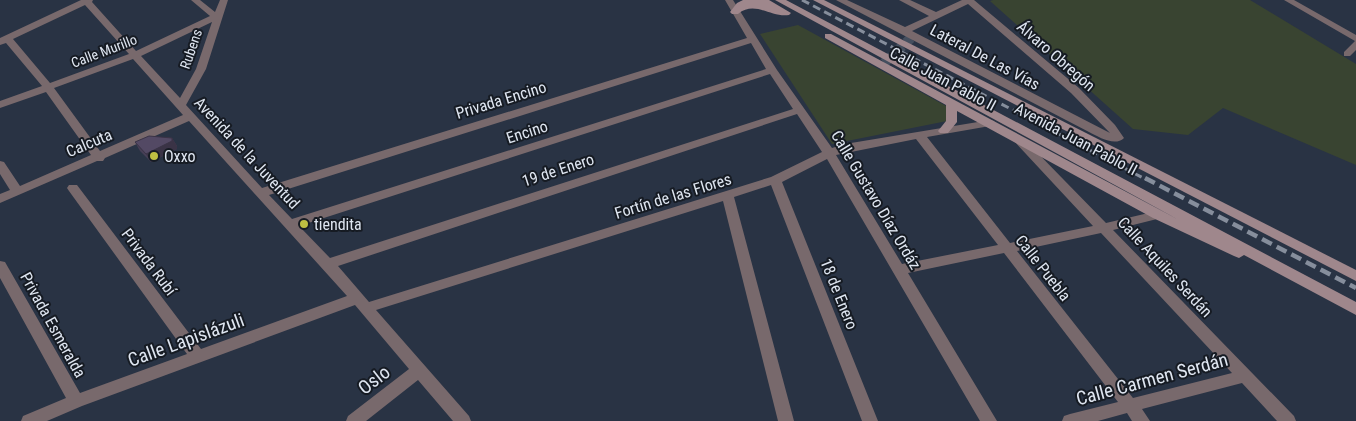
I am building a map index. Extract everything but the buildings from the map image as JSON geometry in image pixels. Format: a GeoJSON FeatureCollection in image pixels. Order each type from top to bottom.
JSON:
{"type":"FeatureCollection","features":[{"type":"Feature","properties":{"kind":"main road"},"geometry":{"type":"LineString","coordinates":[[736,12],[737,6],[742,3],[763,0]]}},
{"type":"Feature","properties":{"kind":"main road","name":"Calle Juan Pablo II"},"geometry":{"type":"LineString","coordinates":[[763,0],[1157,215],[1217,244],[1252,258],[1271,263]]}},
{"type":"Feature","properties":{"kind":"main road","name":"Avenida Juan Pablo II"},"geometry":{"type":"LineString","coordinates":[[779,0],[1356,308]]}},
{"type":"Feature","properties":{"kind":"main road","name":"Avenida Juan Pablo II"},"geometry":{"type":"LineString","coordinates":[[817,0],[1356,276]]}},
{"type":"Feature","properties":{"kind":"main road"},"geometry":{"type":"LineString","coordinates":[[944,131],[952,122],[951,102]]}},
{"type":"Feature","properties":{"kind":"street"},"geometry":{"type":"LineString","coordinates":[[87,0],[4,40],[48,87],[98,158]]}},
{"type":"Feature","properties":{"kind":"street","name":"Avenida de la Juventud"},"geometry":{"type":"LineString","coordinates":[[87,0],[260,193],[328,264],[463,421]]}},
{"type":"Feature","properties":{"kind":"street"},"geometry":{"type":"LineString","coordinates":[[195,0],[216,17]]}},
{"type":"Feature","properties":{"kind":"street","name":"Rubens"},"geometry":{"type":"LineString","coordinates":[[180,105],[201,69],[216,17],[224,0]]}},
{"type":"Feature","properties":{"kind":"street","name":"Calle Gustavo Díaz Ordáz"},"geometry":{"type":"LineString","coordinates":[[729,0],[772,70],[830,153],[989,421]]}},
{"type":"Feature","properties":{"kind":"street","name":"Lateral De Las Vías"},"geometry":{"type":"LineString","coordinates":[[840,0],[1093,130],[1117,138]]}},
{"type":"Feature","properties":{"kind":"street"},"geometry":{"type":"LineString","coordinates":[[903,0],[935,15]]}},
{"type":"Feature","properties":{"kind":"street"},"geometry":{"type":"LineString","coordinates":[[909,35],[935,15],[969,0]]}},
{"type":"Feature","properties":{"kind":"street","name":"Álvaro Obregón"},"geometry":{"type":"LineString","coordinates":[[969,0],[1081,96],[1112,127],[1117,138]]}},
{"type":"Feature","properties":{"kind":"street"},"geometry":{"type":"LineString","coordinates":[[1290,0],[1356,39]]}},
{"type":"Feature","properties":{"kind":"street","name":"Calle Murillo"},"geometry":{"type":"LineString","coordinates":[[0,105],[135,55],[216,17]]}},
{"type":"Feature","properties":{"kind":"street","name":"Privada Encino"},"geometry":{"type":"LineString","coordinates":[[260,193],[753,39]]}},
{"type":"Feature","properties":{"kind":"street"},"geometry":{"type":"LineString","coordinates":[[1347,54],[1356,44]]}},
{"type":"Feature","properties":{"kind":"street","name":"Encino"},"geometry":{"type":"LineString","coordinates":[[291,224],[772,70]]}},
{"type":"Feature","properties":{"kind":"street","name":"19 de Enero"},"geometry":{"type":"LineString","coordinates":[[328,264],[800,110]]}},
{"type":"Feature","properties":{"kind":"street","name":"Calcuta"},"geometry":{"type":"LineString","coordinates":[[0,199],[191,116]]}},
{"type":"Feature","properties":{"kind":"street","name":"Fortín de las Flores"},"geometry":{"type":"LineString","coordinates":[[362,303],[728,196],[775,180],[830,153],[845,148],[990,123]]}},
{"type":"Feature","properties":{"kind":"street","name":"Calle Puebla"},"geometry":{"type":"LineString","coordinates":[[919,135],[1142,421]]}},
{"type":"Feature","properties":{"kind":"street","name":"Calle Aquiles Serdán"},"geometry":{"type":"LineString","coordinates":[[1017,138],[1288,421]]}},
{"type":"Feature","properties":{"kind":"street"},"geometry":{"type":"LineString","coordinates":[[0,165],[17,191]]}},
{"type":"Feature","properties":{"kind":"street","name":"18 de Enero"},"geometry":{"type":"LineString","coordinates":[[775,180],[870,421]]}},
{"type":"Feature","properties":{"kind":"street","name":"Privada Rubí"},"geometry":{"type":"LineString","coordinates":[[73,188],[198,357]]}},
{"type":"Feature","properties":{"kind":"street"},"geometry":{"type":"LineString","coordinates":[[728,196],[786,421]]}},
{"type":"Feature","properties":{"kind":"street"},"geometry":{"type":"LineString","coordinates":[[899,270],[1105,228],[1157,215]]}},
{"type":"Feature","properties":{"kind":"street","name":"Privada Esmeralda"},"geometry":{"type":"LineString","coordinates":[[0,266],[76,401]]}},
{"type":"Feature","properties":{"kind":"street","name":"Calle Lapislázuli"},"geometry":{"type":"LineString","coordinates":[[29,421],[76,401],[198,357],[362,303]]}},
{"type":"Feature","properties":{"kind":"street","name":"Oslo"},"geometry":{"type":"LineString","coordinates":[[354,421],[419,370]]}},
{"type":"Feature","properties":{"kind":"street","name":"Calle Carmen Serdán"},"geometry":{"type":"LineString","coordinates":[[1070,421],[1244,376]]}},
{"type":"Feature","properties":{"kind":"green space"},"geometry":{"type":"Polygon","coordinates":[[[1250,0],[1356,64],[1356,165],[1223,108],[1188,135],[1133,129],[990,1],[1250,0]]]}},
{"type":"Feature","properties":{"kind":"green space"},"geometry":{"type":"Polygon","coordinates":[[[798,25],[946,106],[947,121],[832,144],[760,34],[798,25]]]}},
{"type":"Feature","properties":{"kind":"tunnel"},"geometry":{"type":"LineString","coordinates":[[884,63],[911,38]]}},
{"type":"Feature","properties":{"kind":"railway"},"geometry":{"type":"LineString","coordinates":[[802,0],[1147,180]]}},
{"type":"Feature","properties":{"kind":"railway"},"geometry":{"type":"LineString","coordinates":[[1145,178],[1356,288]]}},
{"type":"Feature","properties":{"kind":"place","name":"Oxxo"},"geometry":{"type":"Point","coordinates":[154,156]}},
{"type":"Feature","properties":{"kind":"place","name":"tiendita"},"geometry":{"type":"Point","coordinates":[304,224]}}]}
